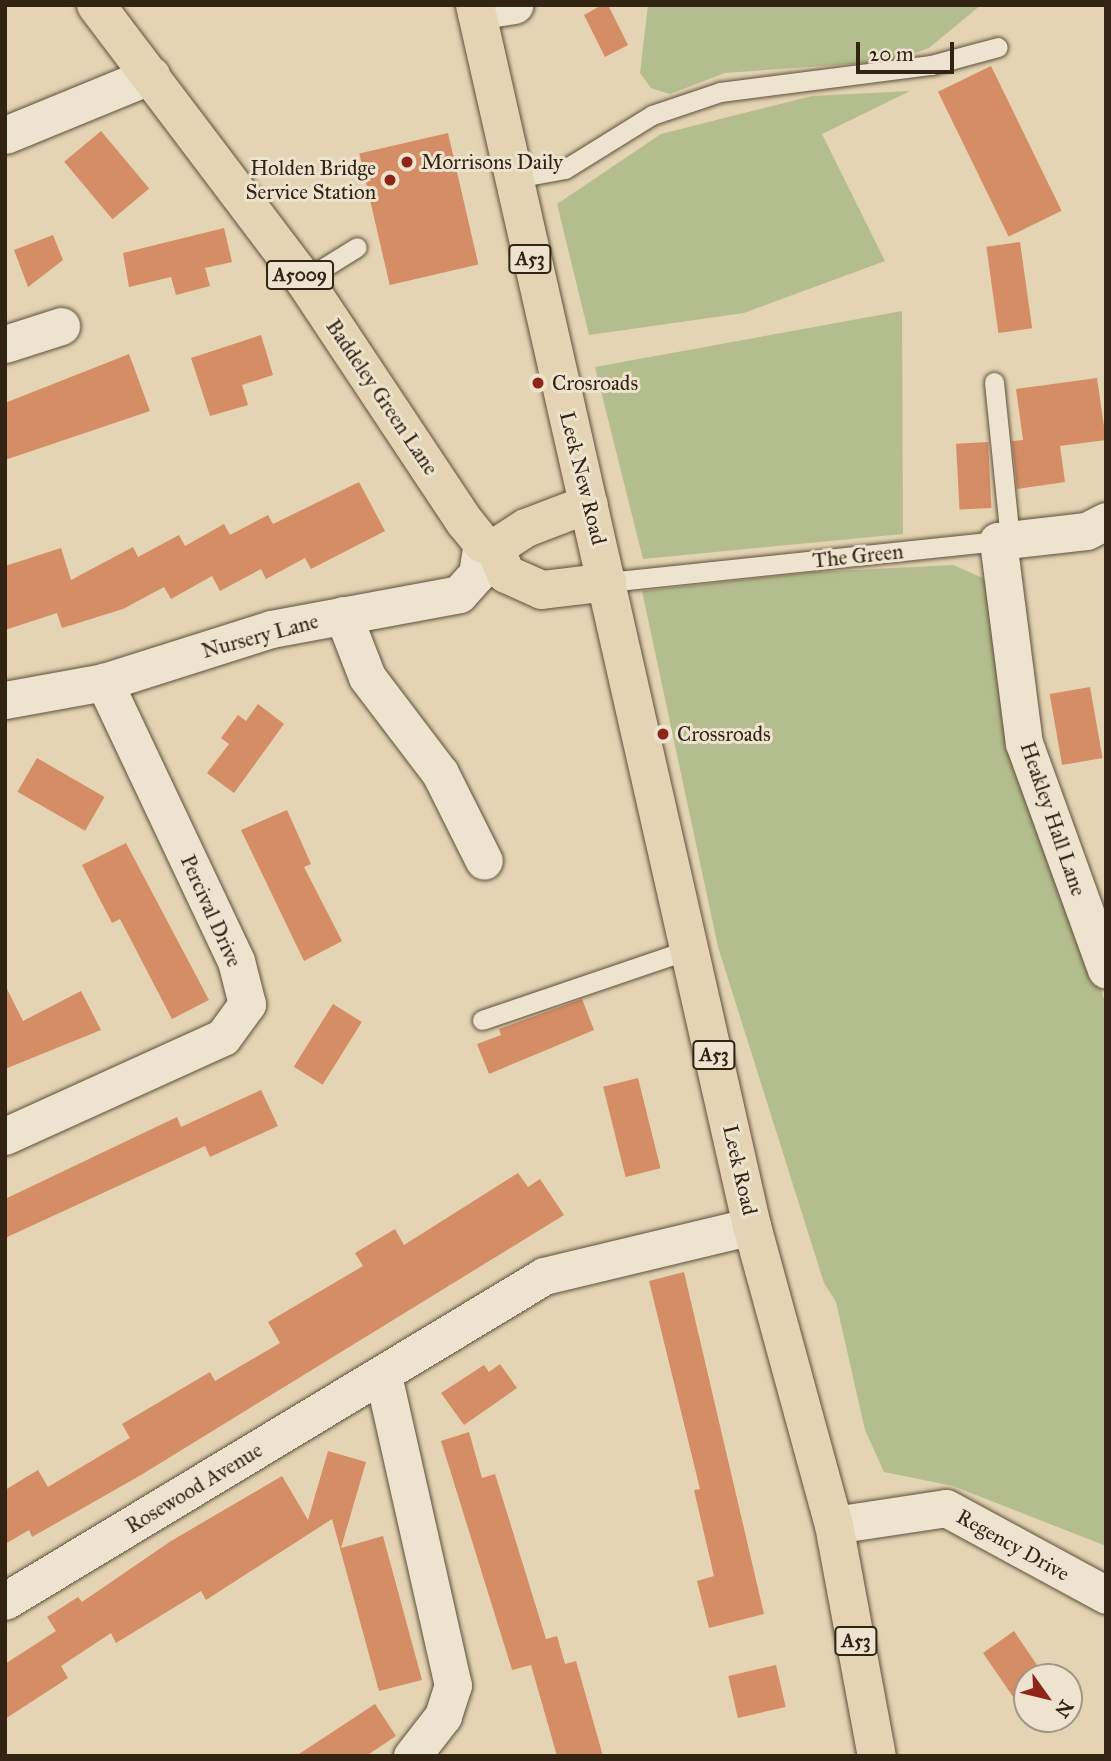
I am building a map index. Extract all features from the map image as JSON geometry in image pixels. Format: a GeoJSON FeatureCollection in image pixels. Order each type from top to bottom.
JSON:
{"type":"FeatureCollection","features":[{"type":"Feature","properties":{"kind":"main road","name":"Baddeley Green Lane"},"geometry":{"type":"LineString","coordinates":[[96,5],[152,75],[304,280],[506,574],[542,590],[608,582]]}},
{"type":"Feature","properties":{"kind":"main road","name":"Leek New Road"},"geometry":{"type":"LineString","coordinates":[[476,8],[511,178],[608,582]]}},
{"type":"Feature","properties":{"kind":"main road"},"geometry":{"type":"LineString","coordinates":[[489,546],[526,528],[589,504]]}},
{"type":"Feature","properties":{"kind":"main road","name":"Leek Road"},"geometry":{"type":"LineString","coordinates":[[608,582],[752,1226],[834,1525],[877,1756]]}},
{"type":"Feature","properties":{"kind":"street"},"geometry":{"type":"LineString","coordinates":[[476,8],[515,5]]}},
{"type":"Feature","properties":{"kind":"street"},"geometry":{"type":"LineString","coordinates":[[5,135],[152,75]]}},
{"type":"Feature","properties":{"kind":"street"},"geometry":{"type":"LineString","coordinates":[[5,344],[61,326]]}},
{"type":"Feature","properties":{"kind":"street","name":"The Green"},"geometry":{"type":"LineString","coordinates":[[1004,540],[1086,531],[1106,521]]}},
{"type":"Feature","properties":{"kind":"street","name":"Heakley Hall Lane"},"geometry":{"type":"LineString","coordinates":[[1004,540],[1024,743],[1106,970]]}},
{"type":"Feature","properties":{"kind":"street","name":"Nursery Lane"},"geometry":{"type":"LineString","coordinates":[[5,700],[104,682],[271,629],[460,594],[477,574],[489,546]]}},
{"type":"Feature","properties":{"kind":"street"},"geometry":{"type":"LineString","coordinates":[[342,615],[367,677],[440,773],[484,861]]}},
{"type":"Feature","properties":{"kind":"street","name":"Percival Drive"},"geometry":{"type":"LineString","coordinates":[[5,1136],[223,1037],[247,1004],[236,961],[104,682]]}},
{"type":"Feature","properties":{"kind":"street","name":"Rosewood Avenue"},"geometry":{"type":"LineString","coordinates":[[5,1601],[544,1276],[752,1226]]}},
{"type":"Feature","properties":{"kind":"street"},"geometry":{"type":"LineString","coordinates":[[383,1375],[453,1685],[443,1716],[412,1756]]}},
{"type":"Feature","properties":{"kind":"street","name":"Regency Drive"},"geometry":{"type":"LineString","coordinates":[[834,1525],[946,1508],[1106,1595]]}},
{"type":"Feature","properties":{"kind":"lane"},"geometry":{"type":"LineString","coordinates":[[511,178],[565,169],[652,115],[720,92],[931,65],[998,47]]}},
{"type":"Feature","properties":{"kind":"lane"},"geometry":{"type":"LineString","coordinates":[[304,280],[357,247]]}},
{"type":"Feature","properties":{"kind":"lane"},"geometry":{"type":"LineString","coordinates":[[994,382],[1004,540]]}},
{"type":"Feature","properties":{"kind":"lane","name":"The Green"},"geometry":{"type":"LineString","coordinates":[[608,582],[1004,540]]}},
{"type":"Feature","properties":{"kind":"lane"},"geometry":{"type":"LineString","coordinates":[[482,1020],[690,949]]}},
{"type":"Feature","properties":{"kind":"green space"},"geometry":{"type":"Polygon","coordinates":[[[648,5],[981,5],[929,48],[893,61],[725,73],[670,94],[651,88],[640,73],[648,5]]]}},
{"type":"Feature","properties":{"kind":"green space"},"geometry":{"type":"Polygon","coordinates":[[[910,91],[822,134],[885,261],[744,313],[589,335],[557,204],[661,134],[812,96],[910,91]]]}},
{"type":"Feature","properties":{"kind":"green space"},"geometry":{"type":"Polygon","coordinates":[[[902,311],[903,534],[643,559],[595,367],[902,311]]]}},
{"type":"Feature","properties":{"kind":"green space"},"geometry":{"type":"Polygon","coordinates":[[[953,565],[983,578],[997,594],[1075,912],[1106,1005],[1106,1546],[953,1486],[884,1472],[865,1430],[836,1302],[824,1283],[718,947],[642,591],[815,572],[953,565]]]}},
{"type":"Feature","properties":{"kind":"building"},"geometry":{"type":"Polygon","coordinates":[[[602,5],[608,5],[628,45],[605,57],[584,15],[602,5]]]}},
{"type":"Feature","properties":{"kind":"building"},"geometry":{"type":"Polygon","coordinates":[[[991,66],[1062,211],[1009,237],[938,92],[991,66]]]}},
{"type":"Feature","properties":{"kind":"building"},"geometry":{"type":"Polygon","coordinates":[[[101,131],[149,188],[112,219],[64,162],[101,131]]]}},
{"type":"Feature","properties":{"kind":"building"},"geometry":{"type":"Polygon","coordinates":[[[448,133],[478,265],[390,285],[359,153],[448,133]]]}},
{"type":"Feature","properties":{"kind":"building"},"geometry":{"type":"Polygon","coordinates":[[[224,228],[232,262],[205,268],[210,286],[176,295],[171,277],[129,287],[123,253],[224,228]]]}},
{"type":"Feature","properties":{"kind":"building"},"geometry":{"type":"Polygon","coordinates":[[[53,235],[63,260],[28,287],[14,250],[53,235]]]}},
{"type":"Feature","properties":{"kind":"building"},"geometry":{"type":"Polygon","coordinates":[[[1020,242],[1032,328],[998,333],[986,247],[1020,242]]]}},
{"type":"Feature","properties":{"kind":"building"},"geometry":{"type":"Polygon","coordinates":[[[261,335],[273,375],[242,385],[248,405],[210,416],[191,358],[261,335]]]}},
{"type":"Feature","properties":{"kind":"building"},"geometry":{"type":"Polygon","coordinates":[[[129,354],[150,411],[5,460],[5,403],[129,354]]]}},
{"type":"Feature","properties":{"kind":"building"},"geometry":{"type":"Polygon","coordinates":[[[1097,378],[1106,440],[1060,446],[1065,482],[1017,489],[1012,441],[1023,440],[1016,389],[1097,378]]]}},
{"type":"Feature","properties":{"kind":"building"},"geometry":{"type":"Polygon","coordinates":[[[988,442],[991,508],[959,510],[956,444],[988,442]]]}},
{"type":"Feature","properties":{"kind":"building"},"geometry":{"type":"Polygon","coordinates":[[[359,482],[385,531],[311,569],[305,558],[266,579],[261,569],[220,591],[212,576],[171,599],[164,587],[123,609],[62,628],[57,613],[5,630],[5,566],[61,548],[71,580],[133,547],[138,557],[179,535],[185,546],[224,524],[230,535],[268,515],[273,524],[359,482]]]}},
{"type":"Feature","properties":{"kind":"building"},"geometry":{"type":"Polygon","coordinates":[[[1090,687],[1103,758],[1062,765],[1050,694],[1090,687]]]}},
{"type":"Feature","properties":{"kind":"building"},"geometry":{"type":"Polygon","coordinates":[[[258,704],[284,724],[234,793],[207,773],[229,744],[221,738],[238,715],[246,721],[258,704]]]}},
{"type":"Feature","properties":{"kind":"building"},"geometry":{"type":"Polygon","coordinates":[[[37,758],[105,797],[85,831],[18,792],[37,758]]]}},
{"type":"Feature","properties":{"kind":"building"},"geometry":{"type":"Polygon","coordinates":[[[287,810],[311,864],[304,867],[342,941],[304,961],[241,830],[287,810]]]}},
{"type":"Feature","properties":{"kind":"building"},"geometry":{"type":"Polygon","coordinates":[[[126,843],[209,1000],[172,1019],[120,919],[112,923],[82,865],[126,843]]]}},
{"type":"Feature","properties":{"kind":"building"},"geometry":{"type":"Polygon","coordinates":[[[5,985],[23,1021],[81,991],[101,1030],[5,1069],[5,985]]]}},
{"type":"Feature","properties":{"kind":"building"},"geometry":{"type":"Polygon","coordinates":[[[582,999],[594,1030],[489,1074],[477,1044],[501,1035],[499,1029],[582,999]]]}},
{"type":"Feature","properties":{"kind":"building"},"geometry":{"type":"Polygon","coordinates":[[[333,1004],[362,1022],[323,1085],[294,1067],[333,1004]]]}},
{"type":"Feature","properties":{"kind":"building"},"geometry":{"type":"Polygon","coordinates":[[[638,1078],[660,1168],[626,1177],[603,1087],[638,1078]]]}},
{"type":"Feature","properties":{"kind":"building"},"geometry":{"type":"Polygon","coordinates":[[[261,1090],[278,1126],[210,1157],[205,1146],[5,1238],[5,1199],[177,1117],[181,1127],[261,1090]]]}},
{"type":"Feature","properties":{"kind":"building"},"geometry":{"type":"Polygon","coordinates":[[[518,1173],[528,1187],[540,1179],[564,1215],[141,1475],[32,1537],[29,1530],[5,1544],[5,1490],[38,1470],[48,1487],[130,1438],[122,1424],[210,1372],[215,1381],[280,1343],[268,1322],[363,1266],[355,1253],[395,1229],[404,1245],[518,1173]]]}},
{"type":"Feature","properties":{"kind":"building"},"geometry":{"type":"Polygon","coordinates":[[[684,1272],[764,1614],[709,1628],[697,1581],[714,1576],[694,1490],[700,1489],[649,1281],[684,1272]]]}},
{"type":"Feature","properties":{"kind":"building"},"geometry":{"type":"Polygon","coordinates":[[[500,1364],[517,1388],[464,1425],[441,1393],[484,1365],[489,1372],[500,1364]]]}},
{"type":"Feature","properties":{"kind":"building"},"geometry":{"type":"Polygon","coordinates":[[[469,1432],[482,1478],[495,1474],[546,1639],[557,1636],[565,1664],[576,1661],[603,1756],[557,1756],[531,1665],[512,1670],[441,1441],[469,1432]]]}},
{"type":"Feature","properties":{"kind":"building"},"geometry":{"type":"Polygon","coordinates":[[[328,1451],[366,1462],[341,1548],[383,1536],[422,1680],[379,1691],[332,1519],[206,1600],[201,1591],[116,1643],[111,1633],[61,1666],[68,1678],[5,1719],[5,1664],[56,1631],[47,1617],[78,1597],[82,1602],[171,1541],[282,1476],[308,1520],[328,1451]]]}},
{"type":"Feature","properties":{"kind":"building"},"geometry":{"type":"Polygon","coordinates":[[[1014,1631],[1036,1663],[1013,1663],[1013,1697],[983,1653],[1014,1631]]]}},
{"type":"Feature","properties":{"kind":"building"},"geometry":{"type":"Polygon","coordinates":[[[776,1665],[786,1707],[738,1718],[728,1676],[776,1665]]]}},
{"type":"Feature","properties":{"kind":"building"},"geometry":{"type":"Polygon","coordinates":[[[375,1704],[396,1736],[366,1756],[296,1756],[375,1704]]]}},
{"type":"Feature","properties":{"kind":"place","name":"Morrisons Daily"},"geometry":{"type":"Point","coordinates":[407,162]}},
{"type":"Feature","properties":{"kind":"place","name":"Holden Bridge Service Station"},"geometry":{"type":"Point","coordinates":[390,180]}},
{"type":"Feature","properties":{"kind":"place","name":"Crosroads"},"geometry":{"type":"Point","coordinates":[538,383]}},
{"type":"Feature","properties":{"kind":"place","name":"Crossroads"},"geometry":{"type":"Point","coordinates":[663,734]}}]}
